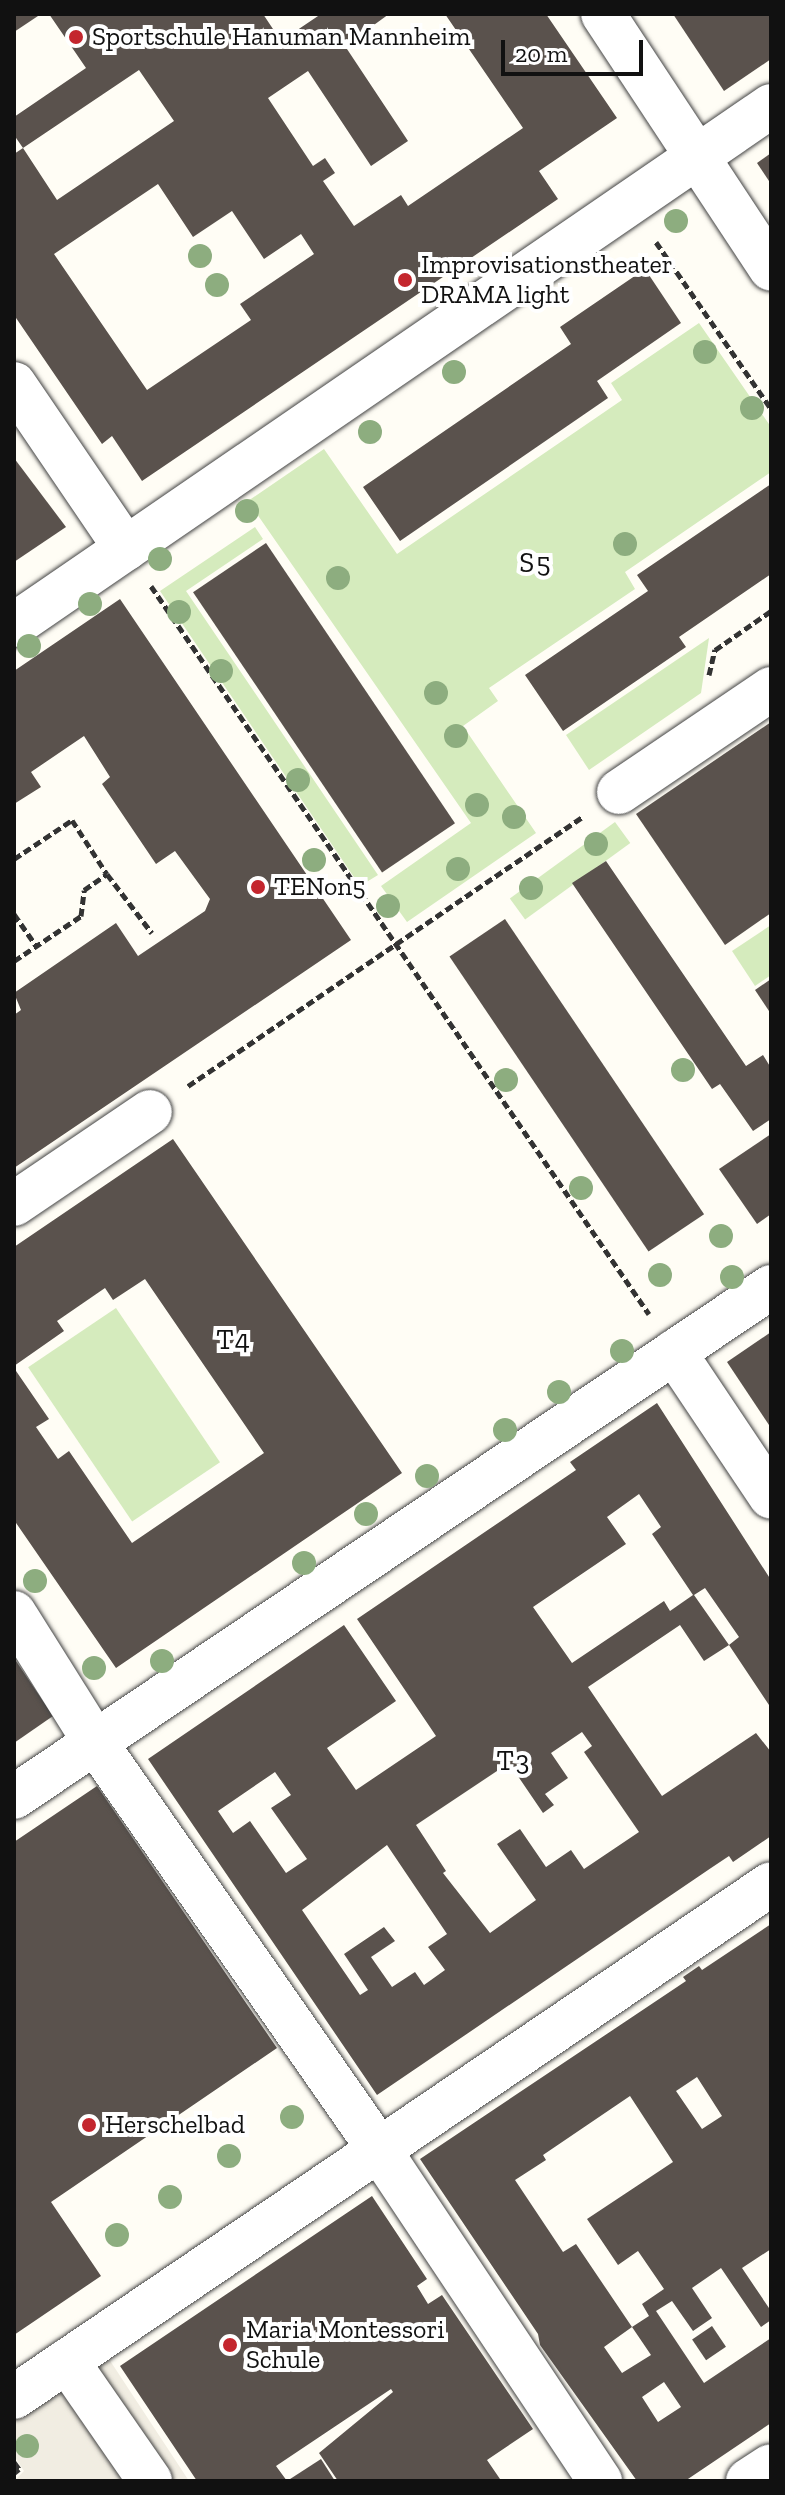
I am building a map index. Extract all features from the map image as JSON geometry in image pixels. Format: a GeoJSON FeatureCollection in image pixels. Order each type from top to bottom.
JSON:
{"type":"FeatureCollection","features":[{"type":"Feature","properties":{"kind":"street"},"geometry":{"type":"LineString","coordinates":[[603,14],[771,269]]}},
{"type":"Feature","properties":{"kind":"street"},"geometry":{"type":"LineString","coordinates":[[14,625],[771,106]]}},
{"type":"Feature","properties":{"kind":"street"},"geometry":{"type":"LineString","coordinates":[[14,384],[126,549]]}},
{"type":"Feature","properties":{"kind":"street"},"geometry":{"type":"LineString","coordinates":[[619,792],[771,689]]}},
{"type":"Feature","properties":{"kind":"street"},"geometry":{"type":"LineString","coordinates":[[14,1204],[150,1112]]}},
{"type":"Feature","properties":{"kind":"street"},"geometry":{"type":"LineString","coordinates":[[14,1797],[771,1287]]}},
{"type":"Feature","properties":{"kind":"street"},"geometry":{"type":"LineString","coordinates":[[674,1352],[771,1497]]}},
{"type":"Feature","properties":{"kind":"street"},"geometry":{"type":"LineString","coordinates":[[14,1613],[95,1742],[380,2151],[600,2481]]}},
{"type":"Feature","properties":{"kind":"street"},"geometry":{"type":"LineString","coordinates":[[14,2397],[771,1884]]}},
{"type":"Feature","properties":{"kind":"street"},"geometry":{"type":"LineString","coordinates":[[67,2361],[150,2481]]}},
{"type":"Feature","properties":{"kind":"street"},"geometry":{"type":"LineString","coordinates":[[748,2481],[771,2466]]}},
{"type":"Feature","properties":{"kind":"path"},"geometry":{"type":"LineString","coordinates":[[629,203],[771,409]]}},
{"type":"Feature","properties":{"kind":"path"},"geometry":{"type":"LineString","coordinates":[[126,549],[674,1352]]}},
{"type":"Feature","properties":{"kind":"path"},"geometry":{"type":"LineString","coordinates":[[150,1112],[619,792]]}},
{"type":"Feature","properties":{"kind":"path"},"geometry":{"type":"LineString","coordinates":[[14,859],[72,820],[107,874],[152,933]]}},
{"type":"Feature","properties":{"kind":"path"},"geometry":{"type":"LineString","coordinates":[[14,961],[81,916],[84,890],[107,874]]}},
{"type":"Feature","properties":{"kind":"path"},"geometry":{"type":"LineString","coordinates":[[14,914],[36,946]]}},
{"type":"Feature","properties":{"kind":"path"},"geometry":{"type":"LineString","coordinates":[[14,2462],[19,2469],[14,2473]]}},
{"type":"Feature","properties":{"kind":"green space"},"geometry":{"type":"Polygon","coordinates":[[[699,323],[771,427],[771,472],[625,572],[635,589],[489,688],[498,701],[463,726],[536,833],[407,922],[381,886],[471,823],[248,501],[324,449],[397,554],[622,400],[611,383],[699,323]]]}},
{"type":"Feature","properties":{"kind":"green space"},"geometry":{"type":"Polygon","coordinates":[[[255,527],[263,539],[186,591],[378,875],[360,886],[160,591],[255,527]]]}},
{"type":"Feature","properties":{"kind":"green space"},"geometry":{"type":"Polygon","coordinates":[[[709,638],[701,693],[589,770],[566,735],[709,638]]]}},
{"type":"Feature","properties":{"kind":"green space"},"geometry":{"type":"Polygon","coordinates":[[[615,822],[630,843],[525,919],[510,898],[615,822]]]}},
{"type":"Feature","properties":{"kind":"green space"},"geometry":{"type":"Polygon","coordinates":[[[771,925],[771,975],[755,986],[732,951],[771,925]]]}},
{"type":"Feature","properties":{"kind":"green space"},"geometry":{"type":"Polygon","coordinates":[[[116,1308],[220,1462],[132,1521],[28,1367],[116,1308]]]}},
{"type":"Feature","properties":{"kind":"shaded area"},"geometry":{"type":"Polygon","coordinates":[[[107,2356],[189,2481],[14,2481],[24,2471],[14,2456],[14,2420],[107,2356]]]}},
{"type":"Feature","properties":{"kind":"building"},"geometry":{"type":"Polygon","coordinates":[[[14,14],[41,14],[14,32],[14,14]]]}},
{"type":"Feature","properties":{"kind":"building"},"geometry":{"type":"Polygon","coordinates":[[[49,14],[263,14],[281,41],[321,14],[389,14],[345,46],[408,141],[371,166],[308,71],[268,98],[313,166],[325,158],[335,173],[323,181],[354,226],[401,195],[408,206],[523,128],[445,14],[546,14],[617,118],[539,171],[558,199],[142,481],[112,436],[102,444],[14,315],[14,154],[23,148],[14,135],[14,117],[86,68],[49,14]],[[139,70],[23,148],[57,200],[174,121],[139,70]],[[158,184],[54,254],[147,390],[251,320],[240,304],[314,254],[301,234],[264,259],[232,211],[193,237],[158,184]]]}},
{"type":"Feature","properties":{"kind":"building"},"geometry":{"type":"Polygon","coordinates":[[[673,14],[771,14],[771,59],[724,91],[673,14]]]}},
{"type":"Feature","properties":{"kind":"building"},"geometry":{"type":"Polygon","coordinates":[[[771,153],[771,184],[757,163],[771,153]]]}},
{"type":"Feature","properties":{"kind":"building"},"geometry":{"type":"Polygon","coordinates":[[[645,269],[681,323],[597,381],[608,398],[400,541],[363,487],[571,344],[560,327],[645,269]]]}},
{"type":"Feature","properties":{"kind":"building"},"geometry":{"type":"Polygon","coordinates":[[[14,458],[66,527],[14,562],[14,458]]]}},
{"type":"Feature","properties":{"kind":"building"},"geometry":{"type":"Polygon","coordinates":[[[771,484],[771,574],[679,637],[686,647],[563,731],[525,675],[648,591],[637,575],[771,484]]]}},
{"type":"Feature","properties":{"kind":"building"},"geometry":{"type":"Polygon","coordinates":[[[266,543],[455,823],[382,872],[193,592],[266,543]]]}},
{"type":"Feature","properties":{"kind":"building","name":"TENon5"},"geometry":{"type":"Polygon","coordinates":[[[120,599],[351,940],[14,1168],[14,1015],[21,1010],[14,993],[116,923],[138,956],[205,911],[210,899],[175,851],[156,864],[102,784],[110,777],[84,736],[31,772],[41,787],[14,804],[14,671],[120,599]]]}},
{"type":"Feature","properties":{"kind":"building"},"geometry":{"type":"Polygon","coordinates":[[[771,722],[771,913],[725,945],[636,814],[771,722]]]}},
{"type":"Feature","properties":{"kind":"building"},"geometry":{"type":"Polygon","coordinates":[[[606,861],[746,1066],[763,1055],[771,1068],[771,1119],[753,1131],[720,1084],[712,1089],[572,883],[606,861]]]}},
{"type":"Feature","properties":{"kind":"building"},"geometry":{"type":"Polygon","coordinates":[[[505,919],[704,1214],[649,1252],[449,956],[505,919]]]}},
{"type":"Feature","properties":{"kind":"building"},"geometry":{"type":"Polygon","coordinates":[[[771,979],[771,1014],[755,990],[771,979]]]}},
{"type":"Feature","properties":{"kind":"building"},"geometry":{"type":"Polygon","coordinates":[[[771,1134],[771,1214],[757,1224],[719,1169],[771,1134]]]}},
{"type":"Feature","properties":{"kind":"building"},"geometry":{"type":"Polygon","coordinates":[[[173,1139],[402,1473],[116,1668],[14,1520],[14,1368],[49,1419],[36,1427],[58,1459],[69,1451],[132,1543],[264,1453],[145,1279],[113,1300],[105,1288],[57,1321],[64,1331],[14,1366],[14,1247],[173,1139]]]}},
{"type":"Feature","properties":{"kind":"building"},"geometry":{"type":"Polygon","coordinates":[[[771,1332],[771,1428],[727,1362],[771,1332]]]}},
{"type":"Feature","properties":{"kind":"building"},"geometry":{"type":"Polygon","coordinates":[[[657,1403],[771,1580],[771,1708],[729,1645],[704,1661],[680,1625],[588,1687],[662,1796],[756,1733],[771,1752],[771,1836],[733,1862],[729,1856],[377,2095],[148,1759],[344,1625],[396,1701],[327,1748],[356,1790],[436,1736],[357,1619],[576,1470],[570,1462],[657,1403]],[[639,1494],[607,1517],[626,1544],[533,1607],[572,1663],[664,1601],[670,1611],[693,1595],[652,1534],[661,1527],[639,1494]],[[705,1588],[694,1595],[729,1645],[739,1637],[705,1588]],[[582,1732],[551,1753],[568,1778],[545,1794],[554,1805],[543,1813],[509,1763],[416,1825],[446,1871],[443,1873],[490,1933],[536,1900],[497,1844],[520,1829],[546,1867],[571,1850],[584,1869],[639,1832],[584,1752],[592,1746],[582,1732]],[[275,1772],[218,1811],[233,1833],[250,1821],[286,1873],[307,1859],[271,1808],[291,1795],[275,1772]],[[387,1845],[302,1910],[360,1995],[368,1990],[344,1954],[384,1927],[395,1941],[371,1957],[392,1987],[415,1972],[424,1985],[445,1970],[428,1947],[447,1934],[387,1845]]]}},
{"type":"Feature","properties":{"kind":"building"},"geometry":{"type":"Polygon","coordinates":[[[14,1658],[53,1716],[14,1743],[14,1658]]]}},
{"type":"Feature","properties":{"kind":"building","name":"Herschelbad"},"geometry":{"type":"Polygon","coordinates":[[[97,1786],[277,2048],[51,2202],[101,2276],[14,2335],[14,1842],[97,1786]]]}},
{"type":"Feature","properties":{"kind":"building"},"geometry":{"type":"Polygon","coordinates":[[[771,1924],[771,2249],[742,2268],[771,2311],[771,2320],[761,2327],[721,2268],[692,2288],[712,2318],[693,2331],[672,2301],[656,2311],[704,2383],[771,2338],[771,2423],[685,2481],[637,2481],[540,2345],[538,2334],[420,2159],[686,1981],[683,1977],[699,1966],[702,1970],[771,1924]],[[697,2077],[676,2091],[702,2129],[722,2116],[697,2077]],[[630,2096],[543,2155],[546,2160],[515,2180],[563,2252],[576,2244],[632,2327],[649,2316],[642,2304],[664,2289],[638,2251],[618,2265],[587,2219],[673,2162],[630,2096]],[[632,2327],[604,2347],[622,2373],[651,2355],[632,2327]],[[664,2382],[642,2397],[658,2422],[681,2407],[664,2382]]]}},
{"type":"Feature","properties":{"kind":"building"},"geometry":{"type":"Polygon","coordinates":[[[372,2196],[427,2279],[417,2286],[428,2304],[442,2295],[533,2429],[487,2460],[500,2479],[497,2481],[338,2481],[319,2453],[393,2392],[391,2389],[276,2466],[287,2481],[197,2481],[120,2366],[372,2196]]]}},
{"type":"Feature","properties":{"kind":"building"},"geometry":{"type":"Polygon","coordinates":[[[712,2326],[726,2347],[706,2360],[692,2339],[712,2326]]]}},
{"type":"Feature","properties":{"kind":"building"},"geometry":{"type":"Polygon","coordinates":[[[321,2459],[335,2481],[287,2481],[321,2459]]]}},
{"type":"Feature","properties":{"kind":"place","name":"Sportschule Hanuman Mannheim"},"geometry":{"type":"Point","coordinates":[76,37]}},
{"type":"Feature","properties":{"kind":"place","name":"Improvisationstheater DRAMA light"},"geometry":{"type":"Point","coordinates":[405,280]}},
{"type":"Feature","properties":{"kind":"place","name":"TENon5"},"geometry":{"type":"Point","coordinates":[258,887]}},
{"type":"Feature","properties":{"kind":"place","name":"Herschelbad"},"geometry":{"type":"Point","coordinates":[89,2125]}},
{"type":"Feature","properties":{"kind":"place","name":"Maria Montessori Schule"},"geometry":{"type":"Point","coordinates":[230,2345]}},
{"type":"Feature","properties":{"kind":"district","name":"S5"},"geometry":{"type":"Point","coordinates":[536,563]}},
{"type":"Feature","properties":{"kind":"district","name":"T4"},"geometry":{"type":"Point","coordinates":[234,1340]}},
{"type":"Feature","properties":{"kind":"district","name":"T3"},"geometry":{"type":"Point","coordinates":[514,1761]}}]}
